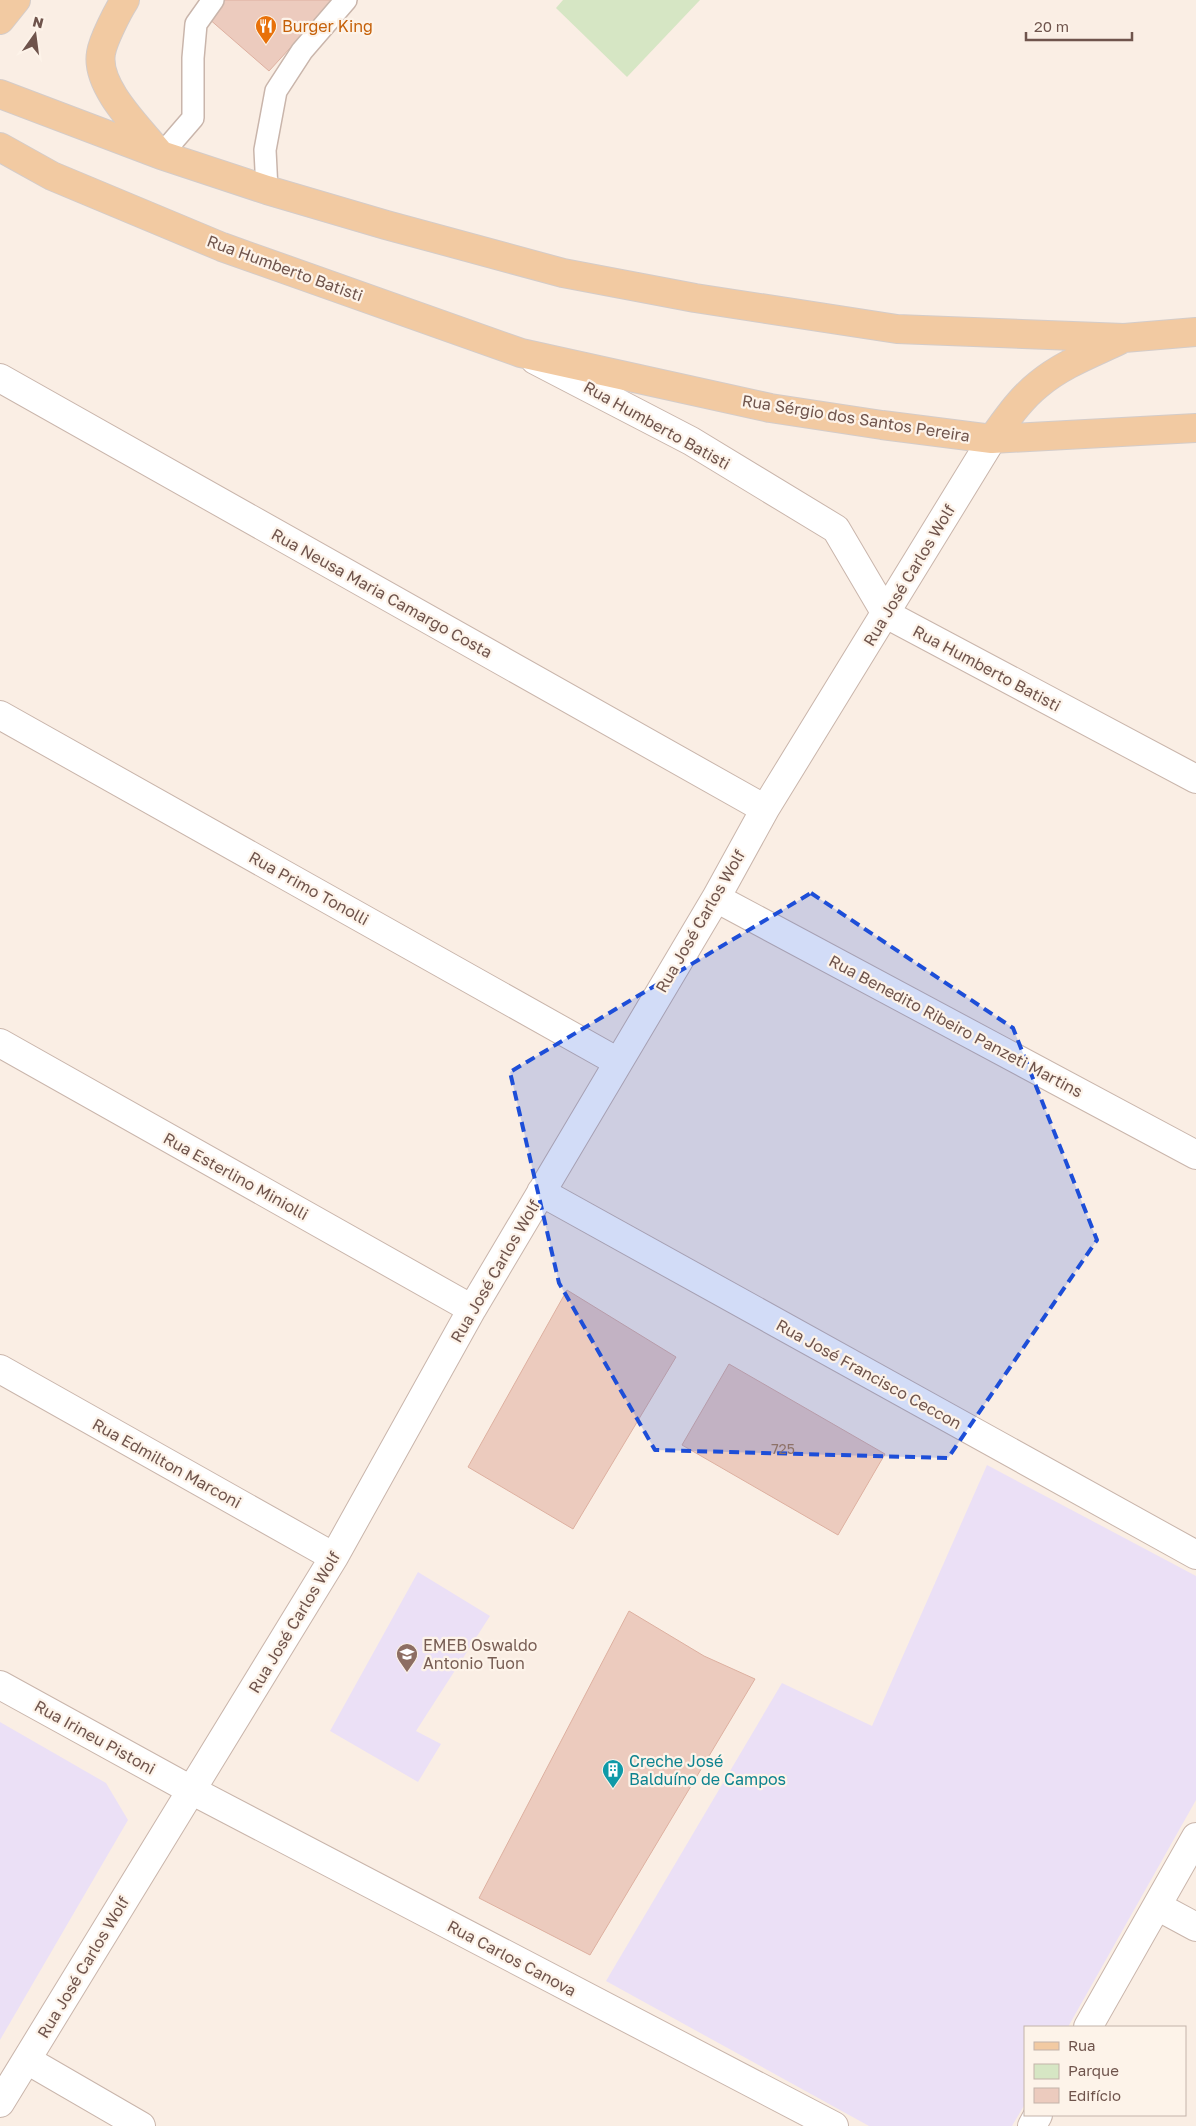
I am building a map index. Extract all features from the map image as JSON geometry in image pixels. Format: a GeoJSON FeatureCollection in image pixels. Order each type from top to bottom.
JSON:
{"type":"FeatureCollection","features":[{"type":"Feature","properties":{"kind":"main road"},"geometry":{"type":"LineString","coordinates":[[0,20],[16,0]]}},
{"type":"Feature","properties":{"kind":"main road"},"geometry":{"type":"LineString","coordinates":[[125,0],[119,9],[101,53],[102,73],[111,94],[161,155]]}},
{"type":"Feature","properties":{"kind":"main road"},"geometry":{"type":"LineString","coordinates":[[0,94],[161,155],[267,190],[386,225],[563,273],[695,298],[897,328],[1124,338],[1196,332]]}},
{"type":"Feature","properties":{"kind":"main road"},"geometry":{"type":"LineString","coordinates":[[0,147],[52,176]]}},
{"type":"Feature","properties":{"kind":"main road"},"geometry":{"type":"LineString","coordinates":[[0,170],[52,176]]}},
{"type":"Feature","properties":{"kind":"main road","name":"Rua Humberto Batisti"},"geometry":{"type":"LineString","coordinates":[[52,176],[222,247],[520,352]]}},
{"type":"Feature","properties":{"kind":"main road"},"geometry":{"type":"LineString","coordinates":[[992,439],[1017,406],[1039,384],[1070,364],[1124,338]]}},
{"type":"Feature","properties":{"kind":"main road","name":"Rua Sérgio dos Santos Pereira"},"geometry":{"type":"LineString","coordinates":[[520,352],[770,408],[992,439],[1196,428]]}},
{"type":"Feature","properties":{"kind":"street","name":"Rua Humberto Batisti"},"geometry":{"type":"LineString","coordinates":[[520,352],[692,441],[836,529],[886,614],[1196,779]]}},
{"type":"Feature","properties":{"kind":"street","name":"Rua Neusa Maria Camargo Costa"},"geometry":{"type":"LineString","coordinates":[[0,378],[765,809]]}},
{"type":"Feature","properties":{"kind":"street","name":"Rua José Carlos Wolf"},"geometry":{"type":"LineString","coordinates":[[0,2103],[334,1557],[472,1309],[716,898],[765,809],[992,439]]}},
{"type":"Feature","properties":{"kind":"street","name":"Rua Primo Tonolli"},"geometry":{"type":"LineString","coordinates":[[0,715],[618,1062]]}},
{"type":"Feature","properties":{"kind":"street","name":"Rua Benedito Ribeiro Panzeti Martins"},"geometry":{"type":"LineString","coordinates":[[716,898],[1196,1155]]}},
{"type":"Feature","properties":{"kind":"street","name":"Rua Esterlino Miniolli"},"geometry":{"type":"LineString","coordinates":[[0,1043],[472,1309]]}},
{"type":"Feature","properties":{"kind":"street","name":"Rua José Francisco Ceccon"},"geometry":{"type":"LineString","coordinates":[[541,1192],[1196,1555]]}},
{"type":"Feature","properties":{"kind":"street","name":"Rua Edmilton Marconi"},"geometry":{"type":"LineString","coordinates":[[0,1369],[334,1557]]}},
{"type":"Feature","properties":{"kind":"street","name":"Rua Irineu Pistoni"},"geometry":{"type":"LineString","coordinates":[[0,1685],[191,1790]]}},
{"type":"Feature","properties":{"kind":"street","name":"Rua Carlos Canova"},"geometry":{"type":"LineString","coordinates":[[191,1790],[834,2126]]}},
{"type":"Feature","properties":{"kind":"street"},"geometry":{"type":"LineString","coordinates":[[1089,2026],[1196,1837]]}},
{"type":"Feature","properties":{"kind":"street"},"geometry":{"type":"LineString","coordinates":[[1157,1906],[1196,1928]]}},
{"type":"Feature","properties":{"kind":"street"},"geometry":{"type":"LineString","coordinates":[[27,2060],[141,2126]]}},
{"type":"Feature","properties":{"kind":"lane"},"geometry":{"type":"LineString","coordinates":[[161,155],[193,118],[193,58],[196,24],[213,0]]}},
{"type":"Feature","properties":{"kind":"lane"},"geometry":{"type":"LineString","coordinates":[[267,190],[265,150],[276,91],[302,50],[346,0]]}},
{"type":"Feature","properties":{"kind":"highlighted area"},"geometry":{"type":"Polygon","coordinates":[[[811,893],[1013,1028],[1097,1240],[948,1458],[655,1450],[559,1283],[510,1072],[811,893]]]}},
{"type":"Feature","properties":{"kind":"shaded area"},"geometry":{"type":"Polygon","coordinates":[[[987,1465],[1196,1576],[1196,1800],[1069,2026],[1024,2026],[1024,2106],[1012,2126],[869,2126],[606,1981],[782,1683],[872,1726],[987,1465]]]}},
{"type":"Feature","properties":{"kind":"shaded area","name":"EMEB Oswaldo Antonio Tuon"},"geometry":{"type":"Polygon","coordinates":[[[418,1572],[490,1616],[416,1731],[441,1744],[418,1782],[330,1731],[418,1572]]]}},
{"type":"Feature","properties":{"kind":"shaded area"},"geometry":{"type":"Polygon","coordinates":[[[0,1722],[106,1783],[128,1820],[0,2040],[0,1722]]]}},
{"type":"Feature","properties":{"kind":"green space"},"geometry":{"type":"Polygon","coordinates":[[[563,0],[700,0],[627,77],[556,8],[563,0]]]}},
{"type":"Feature","properties":{"kind":"building","name":"Burger King"},"geometry":{"type":"Polygon","coordinates":[[[225,0],[334,0],[269,71],[208,18],[225,0]]]}},
{"type":"Feature","properties":{"kind":"building"},"geometry":{"type":"Polygon","coordinates":[[[567,1290],[676,1357],[573,1529],[468,1467],[567,1290]]]}},
{"type":"Feature","properties":{"kind":"building"},"geometry":{"type":"Polygon","coordinates":[[[729,1364],[885,1454],[838,1535],[682,1445],[729,1364]]]}},
{"type":"Feature","properties":{"kind":"building","name":"Creche José Balduíno de Campos"},"geometry":{"type":"Polygon","coordinates":[[[629,1611],[704,1656],[755,1679],[590,1955],[479,1898],[629,1611]]]}},
{"type":"Feature","properties":{"kind":"place","name":"Burger King"},"geometry":{"type":"Point","coordinates":[266,45]}},
{"type":"Feature","properties":{"kind":"place","name":"EMEB Oswaldo Antonio Tuon"},"geometry":{"type":"Point","coordinates":[407,1673]}},
{"type":"Feature","properties":{"kind":"place","name":"Creche José Balduíno de Campos"},"geometry":{"type":"Point","coordinates":[613,1789]}}]}
